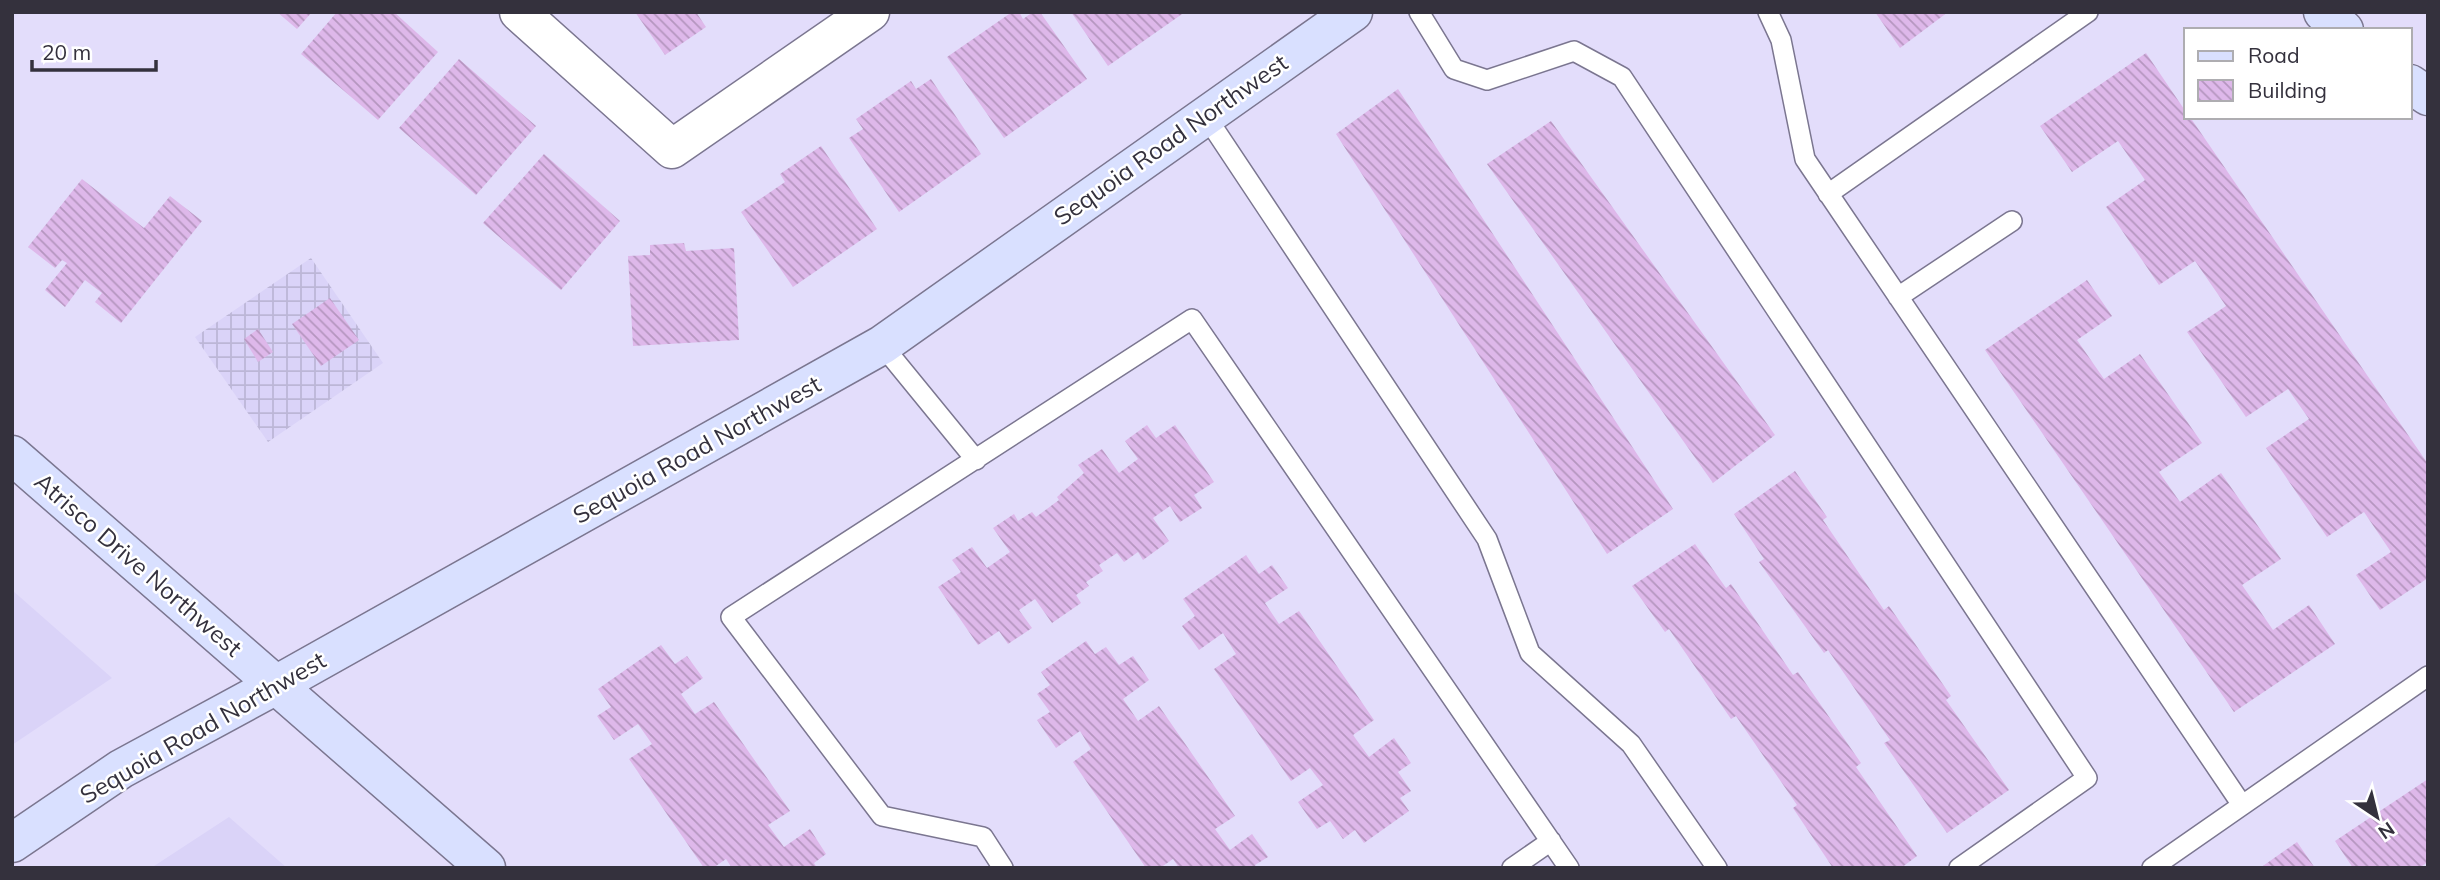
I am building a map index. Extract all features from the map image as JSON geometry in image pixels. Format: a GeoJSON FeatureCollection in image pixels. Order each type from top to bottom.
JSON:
{"type":"FeatureCollection","features":[{"type":"Feature","properties":{"kind":"street"},"geometry":{"type":"LineString","coordinates":[[519,12],[672,149],[870,12]]}},
{"type":"Feature","properties":{"kind":"street","name":"Sequoia Road Northwest"},"geometry":{"type":"LineString","coordinates":[[12,842],[121,769],[882,345],[1353,12]]}},
{"type":"Feature","properties":{"kind":"street"},"geometry":{"type":"LineString","coordinates":[[2323,12],[2342,28]]}},
{"type":"Feature","properties":{"kind":"street"},"geometry":{"type":"LineString","coordinates":[[2412,84],[2428,96]]}},
{"type":"Feature","properties":{"kind":"street","name":"Atrisco Drive Northwest"},"geometry":{"type":"LineString","coordinates":[[12,455],[486,868]]}},
{"type":"Feature","properties":{"kind":"lane"},"geometry":{"type":"LineString","coordinates":[[1419,12],[1454,69],[1487,80],[1574,51],[1622,77],[2087,778],[1959,868]]}},
{"type":"Feature","properties":{"kind":"lane"},"geometry":{"type":"LineString","coordinates":[[1768,12],[1781,40],[1805,159],[2242,805]]}},
{"type":"Feature","properties":{"kind":"lane"},"geometry":{"type":"LineString","coordinates":[[1828,194],[2088,12]]}},
{"type":"Feature","properties":{"kind":"lane"},"geometry":{"type":"LineString","coordinates":[[1205,115],[1487,539],[1530,653],[1631,744],[1717,868]]}},
{"type":"Feature","properties":{"kind":"lane"},"geometry":{"type":"LineString","coordinates":[[1898,297],[2012,221]]}},
{"type":"Feature","properties":{"kind":"lane"},"geometry":{"type":"LineString","coordinates":[[1003,868],[983,837],[882,816],[731,617],[1192,319],[1569,868]]}},
{"type":"Feature","properties":{"kind":"lane"},"geometry":{"type":"LineString","coordinates":[[882,345],[976,460]]}},
{"type":"Feature","properties":{"kind":"lane"},"geometry":{"type":"LineString","coordinates":[[2152,868],[2428,676]]}},
{"type":"Feature","properties":{"kind":"lane"},"geometry":{"type":"LineString","coordinates":[[1512,868],[1551,841]]}},
{"type":"Feature","properties":{"kind":"shaded area"},"geometry":{"type":"Polygon","coordinates":[[[311,258],[383,363],[268,442],[195,337],[311,258]]]}},
{"type":"Feature","properties":{"kind":"shaded area"},"geometry":{"type":"Polygon","coordinates":[[[12,590],[112,678],[12,745],[12,590]]]}},
{"type":"Feature","properties":{"kind":"shaded area"},"geometry":{"type":"Polygon","coordinates":[[[229,817],[287,868],[151,868],[229,817]]]}},
{"type":"Feature","properties":{"kind":"building"},"geometry":{"type":"Polygon","coordinates":[[[277,12],[312,12],[297,29],[277,12]]]}},
{"type":"Feature","properties":{"kind":"building"},"geometry":{"type":"Polygon","coordinates":[[[337,12],[394,12],[438,52],[378,120],[301,54],[337,12]]]}},
{"type":"Feature","properties":{"kind":"building"},"geometry":{"type":"Polygon","coordinates":[[[635,12],[696,12],[706,27],[665,55],[635,12]]]}},
{"type":"Feature","properties":{"kind":"building"},"geometry":{"type":"Polygon","coordinates":[[[1012,12],[1019,12],[1023,19],[1033,12],[1040,12],[1087,79],[1004,138],[947,57],[1012,12]]]}},
{"type":"Feature","properties":{"kind":"building"},"geometry":{"type":"Polygon","coordinates":[[[1071,12],[1185,12],[1108,66],[1071,12]]]}},
{"type":"Feature","properties":{"kind":"building"},"geometry":{"type":"Polygon","coordinates":[[[1875,12],[1948,12],[1900,48],[1875,12]]]}},
{"type":"Feature","properties":{"kind":"building"},"geometry":{"type":"Polygon","coordinates":[[[2146,53],[2184,109],[2184,119],[2191,119],[2428,464],[2428,578],[2380,610],[2356,575],[2391,552],[2364,512],[2327,537],[2266,448],[2309,419],[2288,389],[2246,417],[2187,332],[2226,306],[2195,261],[2159,285],[2106,207],[2145,180],[2118,141],[2072,172],[2040,126],[2146,53]]]}},
{"type":"Feature","properties":{"kind":"building"},"geometry":{"type":"Polygon","coordinates":[[[459,59],[536,126],[476,195],[399,128],[459,59]]]}},
{"type":"Feature","properties":{"kind":"building"},"geometry":{"type":"Polygon","coordinates":[[[931,79],[981,154],[899,212],[849,138],[863,129],[856,119],[911,81],[916,89],[931,79]]]}},
{"type":"Feature","properties":{"kind":"building"},"geometry":{"type":"Polygon","coordinates":[[[1398,89],[1673,509],[1607,554],[1336,134],[1398,89]]]}},
{"type":"Feature","properties":{"kind":"building"},"geometry":{"type":"Polygon","coordinates":[[[1551,121],[1775,435],[1713,483],[1487,164],[1551,121]]]}},
{"type":"Feature","properties":{"kind":"building"},"geometry":{"type":"Polygon","coordinates":[[[821,146],[877,229],[793,287],[741,212],[785,182],[780,174],[821,146]]]}},
{"type":"Feature","properties":{"kind":"building"},"geometry":{"type":"Polygon","coordinates":[[[544,154],[620,221],[561,290],[483,223],[544,154]]]}},
{"type":"Feature","properties":{"kind":"building"},"geometry":{"type":"Polygon","coordinates":[[[82,179],[144,228],[170,196],[202,221],[121,323],[95,302],[102,293],[85,280],[65,307],[45,290],[67,263],[62,260],[55,268],[28,247],[82,179]]]}},
{"type":"Feature","properties":{"kind":"building"},"geometry":{"type":"Polygon","coordinates":[[[684,243],[686,251],[734,248],[739,340],[633,346],[628,256],[650,255],[650,245],[684,243]]]}},
{"type":"Feature","properties":{"kind":"building"},"geometry":{"type":"Polygon","coordinates":[[[2087,280],[2112,316],[2077,340],[2104,379],[2140,354],[2202,443],[2159,472],[2180,502],[2221,473],[2281,559],[2242,585],[2273,630],[2309,605],[2335,644],[2234,712],[1985,350],[2087,280]]]}},
{"type":"Feature","properties":{"kind":"building"},"geometry":{"type":"Polygon","coordinates":[[[330,298],[359,340],[321,366],[292,324],[330,298]]]}},
{"type":"Feature","properties":{"kind":"building"},"geometry":{"type":"Polygon","coordinates":[[[258,329],[273,352],[258,362],[244,339],[258,329]]]}},
{"type":"Feature","properties":{"kind":"building"},"geometry":{"type":"Polygon","coordinates":[[[1147,425],[1156,438],[1175,425],[1214,482],[1194,495],[1202,508],[1180,522],[1170,506],[1153,518],[1169,541],[1143,560],[1138,552],[1124,562],[1117,553],[1099,565],[1103,571],[1086,582],[1089,586],[1076,595],[1081,603],[1052,623],[1035,599],[1019,610],[1032,628],[1008,644],[999,631],[978,645],[938,587],[961,572],[952,560],[972,547],[987,568],[1010,552],[993,528],[1014,514],[1018,521],[1032,512],[1036,517],[1059,500],[1057,497],[1084,473],[1078,465],[1102,449],[1119,473],[1138,459],[1125,441],[1147,425]]]}},
{"type":"Feature","properties":{"kind":"building"},"geometry":{"type":"Polygon","coordinates":[[[1795,471],[1827,517],[1823,520],[1884,610],[1889,606],[1951,696],[1946,700],[2009,790],[1947,833],[1884,743],[1890,740],[1828,650],[1824,653],[1759,562],[1764,559],[1734,514],[1795,471]]]}},
{"type":"Feature","properties":{"kind":"building"},"geometry":{"type":"Polygon","coordinates":[[[1695,544],[1726,588],[1731,584],[1793,675],[1798,672],[1861,763],[1856,767],[1917,856],[1901,868],[1833,868],[1793,808],[1797,805],[1736,716],[1731,719],[1669,629],[1665,632],[1632,586],[1695,544]]]}},
{"type":"Feature","properties":{"kind":"building"},"geometry":{"type":"Polygon","coordinates":[[[1246,555],[1259,574],[1272,565],[1288,588],[1265,603],[1279,624],[1299,611],[1374,720],[1353,735],[1369,757],[1394,738],[1411,763],[1398,772],[1411,791],[1400,798],[1409,811],[1364,843],[1355,830],[1343,839],[1330,821],[1317,829],[1298,802],[1323,785],[1310,768],[1291,781],[1214,669],[1236,654],[1223,633],[1199,650],[1182,626],[1195,616],[1183,599],[1246,555]]]}},
{"type":"Feature","properties":{"kind":"building"},"geometry":{"type":"Polygon","coordinates":[[[1086,641],[1095,654],[1106,647],[1119,665],[1133,656],[1149,680],[1123,699],[1138,721],[1159,706],[1235,816],[1215,829],[1230,850],[1252,834],[1268,857],[1255,865],[1257,868],[1179,868],[1173,859],[1160,868],[1146,868],[1073,762],[1091,749],[1080,731],[1056,748],[1037,720],[1050,712],[1037,694],[1050,685],[1041,672],[1086,641]]]}},
{"type":"Feature","properties":{"kind":"building"},"geometry":{"type":"Polygon","coordinates":[[[661,645],[675,664],[687,656],[703,678],[681,694],[695,714],[714,702],[790,811],[768,825],[784,847],[810,829],[826,854],[814,863],[817,868],[732,868],[726,859],[713,868],[704,868],[629,759],[652,744],[638,724],[614,740],[597,716],[611,707],[598,689],[661,645]]]}},
{"type":"Feature","properties":{"kind":"building"},"geometry":{"type":"Polygon","coordinates":[[[2428,779],[2428,862],[2419,868],[2353,868],[2335,841],[2428,779]]]}},
{"type":"Feature","properties":{"kind":"building"},"geometry":{"type":"Polygon","coordinates":[[[2297,842],[2315,868],[2260,868],[2297,842]]]}}]}
